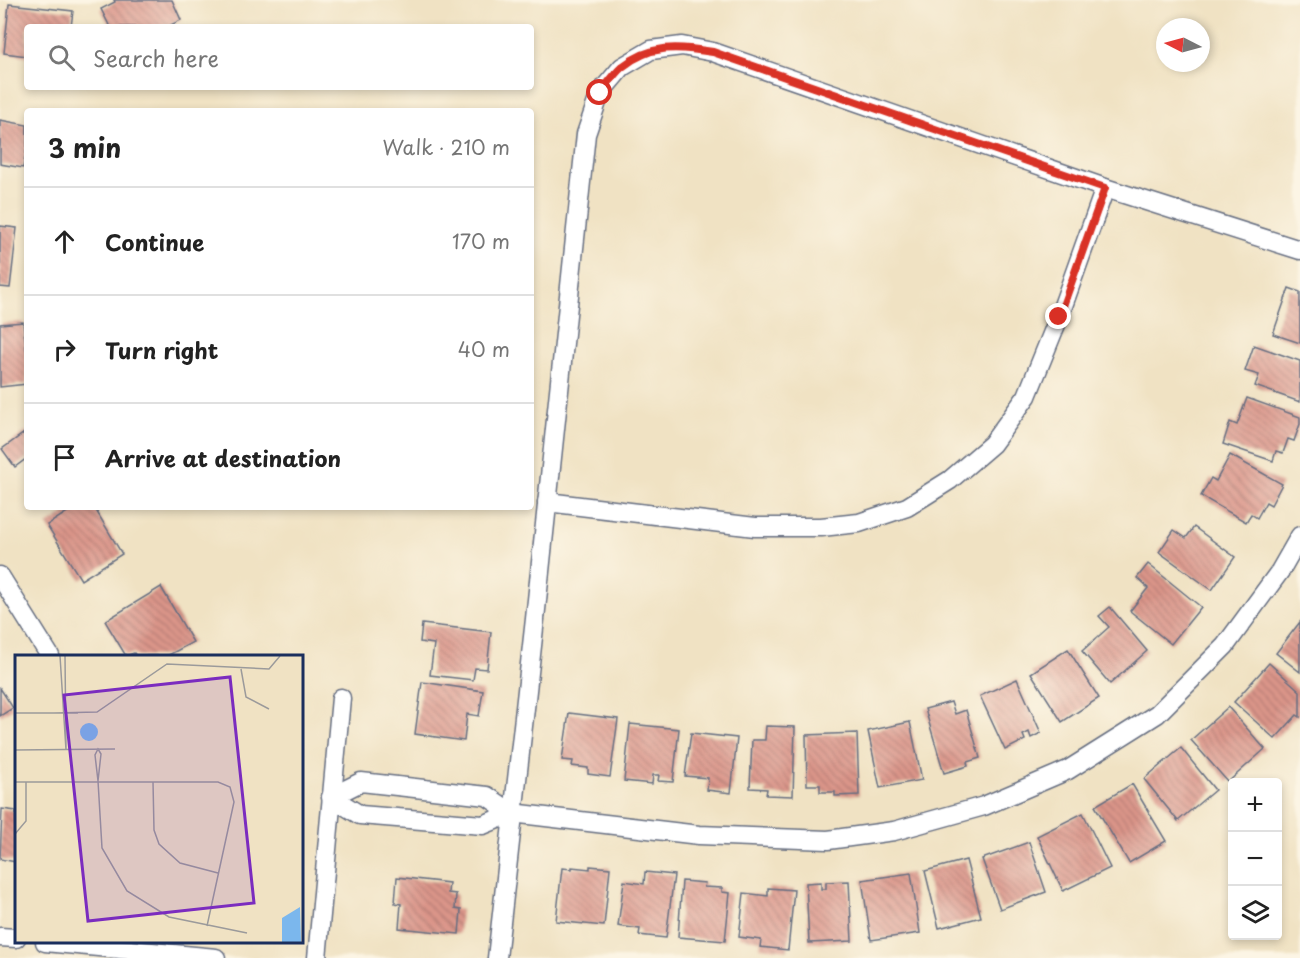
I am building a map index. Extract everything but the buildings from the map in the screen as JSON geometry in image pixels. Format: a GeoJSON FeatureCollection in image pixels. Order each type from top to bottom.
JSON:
{"type":"FeatureCollection","features":[{"type":"Feature","properties":{"kind":"street"},"geometry":{"type":"LineString","coordinates":[[497,958],[586,134],[600,93],[622,68],[651,50],[682,46],[713,52],[1105,188],[1300,250]]}},
{"type":"Feature","properties":{"kind":"street"},"geometry":{"type":"LineString","coordinates":[[547,502],[766,527],[821,527],[859,523],[907,507],[950,480],[992,444],[1027,396],[1059,317],[1105,188]]}},
{"type":"Feature","properties":{"kind":"street"},"geometry":{"type":"LineString","coordinates":[[331,797],[361,782],[488,796],[512,813],[699,835],[828,840],[894,831],[984,806],[1068,770],[1157,714],[1225,646],[1280,571],[1300,536]]}},
{"type":"Feature","properties":{"kind":"street"},"geometry":{"type":"LineString","coordinates":[[0,576],[49,655]]}},
{"type":"Feature","properties":{"kind":"street"},"geometry":{"type":"LineString","coordinates":[[316,958],[341,698]]}},
{"type":"Feature","properties":{"kind":"street"},"geometry":{"type":"LineString","coordinates":[[331,797],[360,814],[483,825],[512,813]]}},
{"type":"Feature","properties":{"kind":"street"},"geometry":{"type":"LineString","coordinates":[[0,937],[15,938]]}},
{"type":"Feature","properties":{"kind":"street"},"geometry":{"type":"LineString","coordinates":[[54,943],[216,958]]}},
{"type":"Feature","properties":{"kind":"route"},"geometry":{"type":"LineString","coordinates":[[600,93],[622,68],[651,50],[682,46],[713,52],[1105,188],[1059,317]]}}]}
